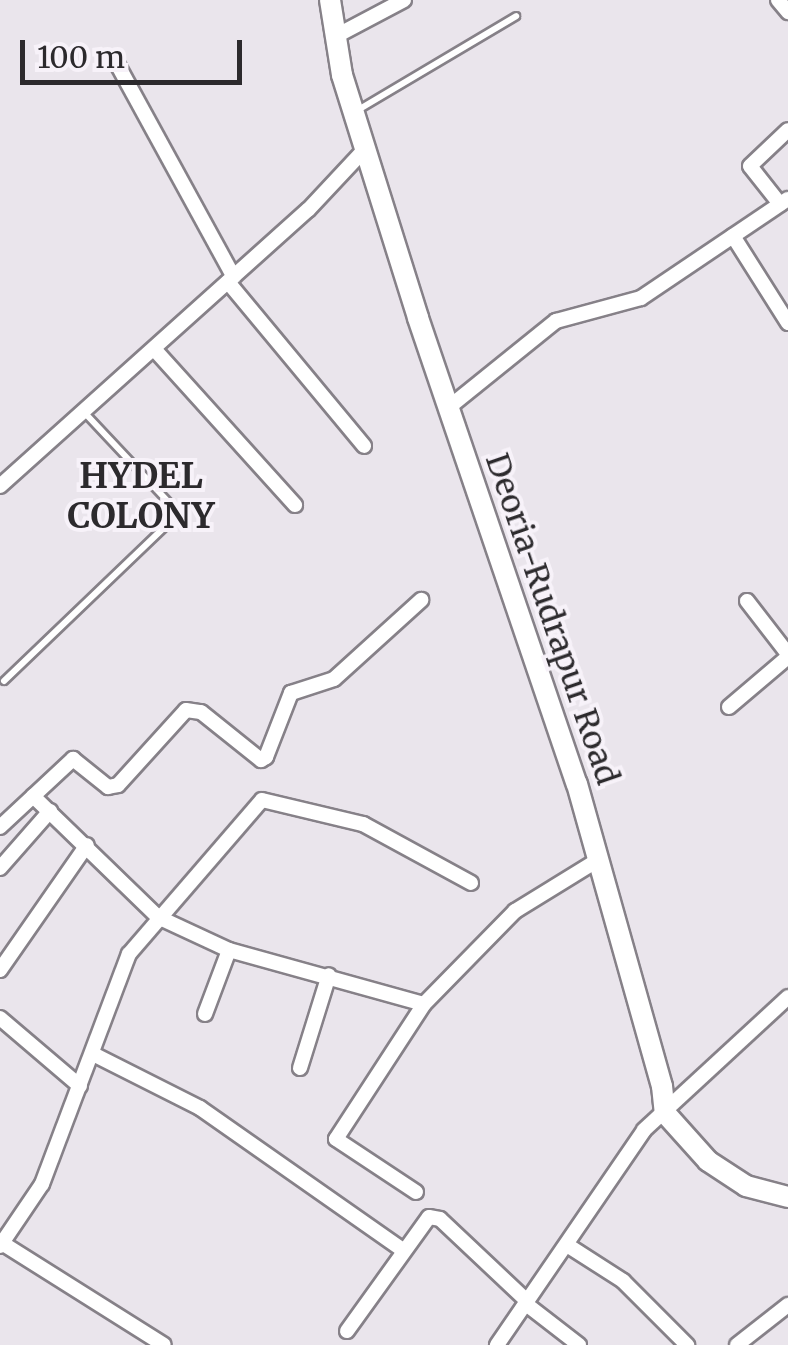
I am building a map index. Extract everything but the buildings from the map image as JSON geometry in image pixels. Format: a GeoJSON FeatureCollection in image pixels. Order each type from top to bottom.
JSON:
{"type":"FeatureCollection","features":[{"type":"Feature","properties":{"kind":"main road","name":"Deoria-Rudrapur Road"},"geometry":{"type":"LineString","coordinates":[[330,0],[365,149],[448,408],[577,784],[662,1086],[664,1113]]}},
{"type":"Feature","properties":{"kind":"main road"},"geometry":{"type":"LineString","coordinates":[[664,1113],[708,1162],[746,1186],[788,1197]]}},
{"type":"Feature","properties":{"kind":"street"},"geometry":{"type":"LineString","coordinates":[[336,36],[404,0]]}},
{"type":"Feature","properties":{"kind":"street"},"geometry":{"type":"LineString","coordinates":[[778,0],[788,12]]}},
{"type":"Feature","properties":{"kind":"street"},"geometry":{"type":"LineString","coordinates":[[115,60],[231,280],[364,446]]}},
{"type":"Feature","properties":{"kind":"street"},"geometry":{"type":"LineString","coordinates":[[448,408],[556,320],[641,298],[784,202],[750,166],[788,130]]}},
{"type":"Feature","properties":{"kind":"street"},"geometry":{"type":"LineString","coordinates":[[0,486],[308,210],[365,149]]}},
{"type":"Feature","properties":{"kind":"street"},"geometry":{"type":"LineString","coordinates":[[733,236],[788,324]]}},
{"type":"Feature","properties":{"kind":"street"},"geometry":{"type":"LineString","coordinates":[[154,350],[295,504]]}},
{"type":"Feature","properties":{"kind":"street"},"geometry":{"type":"LineString","coordinates":[[0,827],[72,760],[113,788],[182,713],[194,709],[260,760],[266,757],[291,693],[328,684],[421,600]]}},
{"type":"Feature","properties":{"kind":"street"},"geometry":{"type":"LineString","coordinates":[[730,706],[788,656],[747,601]]}},
{"type":"Feature","properties":{"kind":"street"},"geometry":{"type":"LineString","coordinates":[[33,796],[158,917],[229,950],[424,1004]]}},
{"type":"Feature","properties":{"kind":"street"},"geometry":{"type":"LineString","coordinates":[[164,1345],[1,1244],[34,1200],[129,954],[262,800],[363,824],[471,883]]}},
{"type":"Feature","properties":{"kind":"street"},"geometry":{"type":"LineString","coordinates":[[0,868],[50,812]]}},
{"type":"Feature","properties":{"kind":"street"},"geometry":{"type":"LineString","coordinates":[[0,970],[87,845]]}},
{"type":"Feature","properties":{"kind":"street"},"geometry":{"type":"LineString","coordinates":[[416,1192],[336,1139],[424,1004],[515,912],[598,860]]}},
{"type":"Feature","properties":{"kind":"street"},"geometry":{"type":"LineString","coordinates":[[206,1014],[229,950]]}},
{"type":"Feature","properties":{"kind":"street"},"geometry":{"type":"LineString","coordinates":[[300,1068],[329,975]]}},
{"type":"Feature","properties":{"kind":"street"},"geometry":{"type":"LineString","coordinates":[[497,1345],[644,1130],[788,997]]}},
{"type":"Feature","properties":{"kind":"street"},"geometry":{"type":"LineString","coordinates":[[0,1018],[80,1086]]}},
{"type":"Feature","properties":{"kind":"street"},"geometry":{"type":"LineString","coordinates":[[93,1054],[200,1108],[403,1250]]}},
{"type":"Feature","properties":{"kind":"street"},"geometry":{"type":"LineString","coordinates":[[348,1331],[422,1224],[434,1216],[527,1303],[579,1345]]}},
{"type":"Feature","properties":{"kind":"street"},"geometry":{"type":"LineString","coordinates":[[567,1245],[623,1281],[686,1345]]}},
{"type":"Feature","properties":{"kind":"street"},"geometry":{"type":"LineString","coordinates":[[737,1345],[788,1305]]}},
{"type":"Feature","properties":{"kind":"lane"},"geometry":{"type":"LineString","coordinates":[[354,112],[516,16]]}},
{"type":"Feature","properties":{"kind":"lane"},"geometry":{"type":"LineString","coordinates":[[4,682],[175,517],[175,509],[85,413]]}},
{"type":"Feature","properties":{"kind":"district","name":"HYDEL COLONY"},"geometry":{"type":"Point","coordinates":[141,496]}}]}
